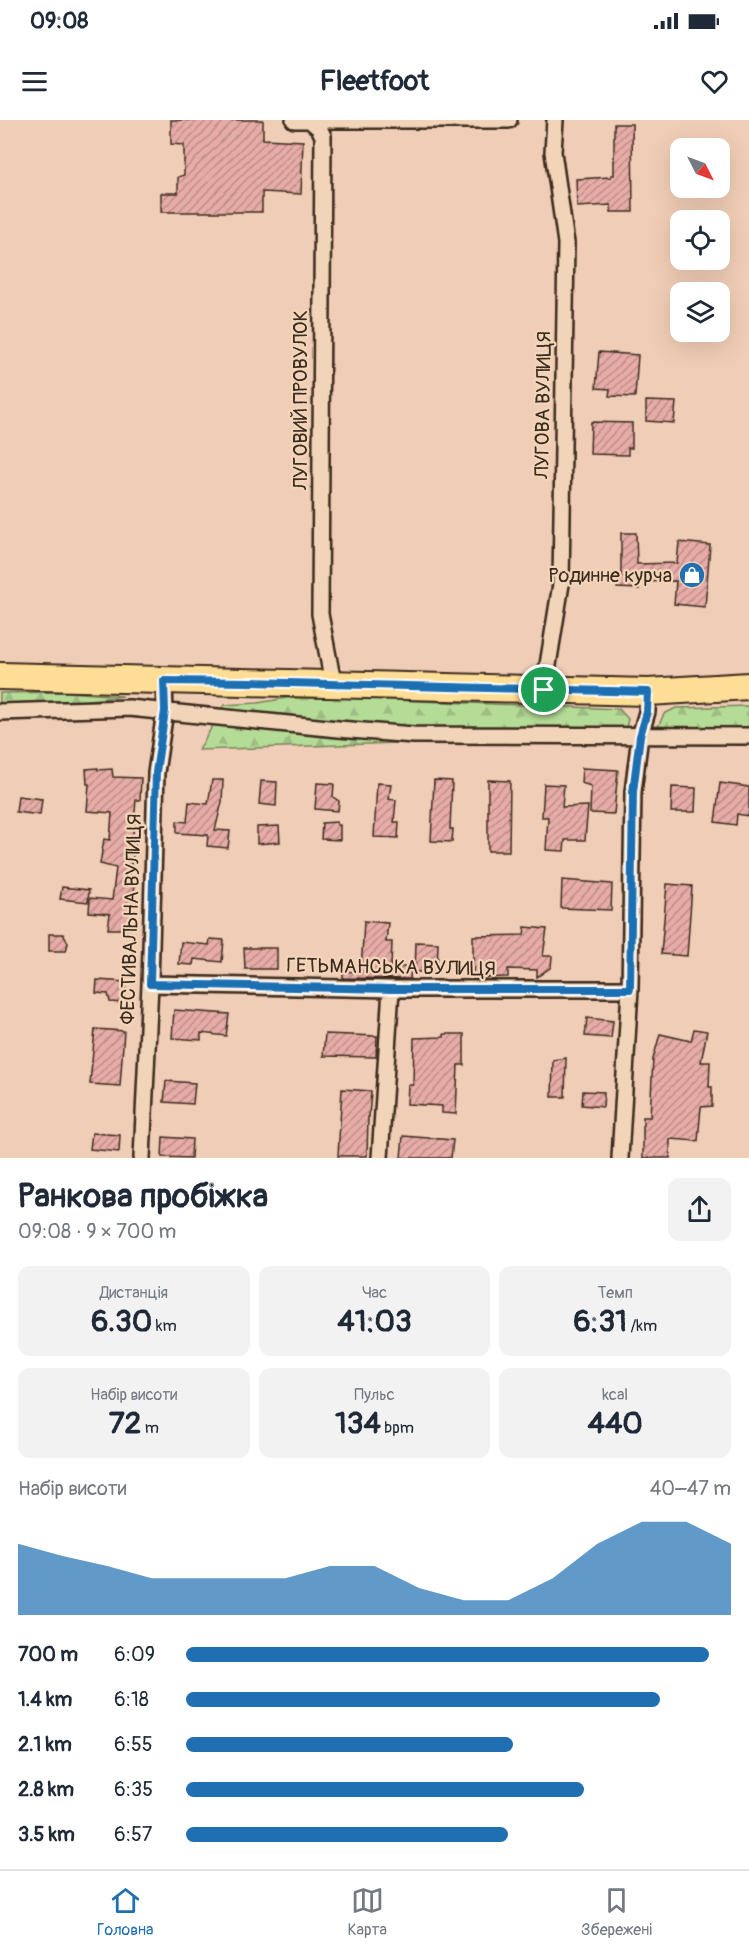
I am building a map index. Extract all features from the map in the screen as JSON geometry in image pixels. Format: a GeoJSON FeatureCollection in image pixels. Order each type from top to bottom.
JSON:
{"type":"FeatureCollection","features":[{"type":"Feature","properties":{"kind":"main road"},"geometry":{"type":"LineString","coordinates":[[0,676],[648,692],[749,686]]}},
{"type":"Feature","properties":{"kind":"street"},"geometry":{"type":"LineString","coordinates":[[294,120],[509,120]]}},
{"type":"Feature","properties":{"kind":"street","name":"ЛУГОВА ВУЛИЦЯ"},"geometry":{"type":"LineString","coordinates":[[544,690],[561,584],[566,243],[553,152],[555,120]]}},
{"type":"Feature","properties":{"kind":"street","name":"ЛУГОВИЙ ПРОВУЛОК"},"geometry":{"type":"LineString","coordinates":[[311,121],[319,128],[323,136],[320,614],[333,683]]}},
{"type":"Feature","properties":{"kind":"street","name":"ФЕСТИВАЛЬНА ВУЛИЦЯ"},"geometry":{"type":"LineString","coordinates":[[142,1158],[156,772],[165,711],[164,681]]}},
{"type":"Feature","properties":{"kind":"street"},"geometry":{"type":"LineString","coordinates":[[620,1158],[630,989],[633,792],[640,736],[647,712],[648,692]]}},
{"type":"Feature","properties":{"kind":"street"},"geometry":{"type":"LineString","coordinates":[[0,712],[129,708],[414,735],[749,736]]}},
{"type":"Feature","properties":{"kind":"street","name":"ГЕТЬМАНСЬКА ВУЛИЦЯ"},"geometry":{"type":"LineString","coordinates":[[150,984],[391,989],[630,989]]}},
{"type":"Feature","properties":{"kind":"street"},"geometry":{"type":"LineString","coordinates":[[380,1158],[391,989]]}},
{"type":"Feature","properties":{"kind":"green space"},"geometry":{"type":"Polygon","coordinates":[[[67,692],[123,696],[0,707],[0,693],[67,692]]]}},
{"type":"Feature","properties":{"kind":"green space"},"geometry":{"type":"Polygon","coordinates":[[[287,698],[343,698],[619,709],[628,719],[624,735],[199,750],[224,705],[287,698]]]}},
{"type":"Feature","properties":{"kind":"green space"},"geometry":{"type":"Polygon","coordinates":[[[749,706],[749,733],[655,733],[664,714],[676,708],[749,706]]]}},
{"type":"Feature","properties":{"kind":"building"},"geometry":{"type":"Polygon","coordinates":[[[171,120],[263,120],[263,139],[303,141],[301,194],[262,192],[262,212],[161,212],[161,193],[178,193],[178,177],[184,175],[184,145],[171,144],[171,120]]]}},
{"type":"Feature","properties":{"kind":"building"},"geometry":{"type":"Polygon","coordinates":[[[614,124],[632,124],[633,212],[611,212],[611,205],[577,207],[576,179],[614,175],[614,124]]]}},
{"type":"Feature","properties":{"kind":"building"},"geometry":{"type":"Polygon","coordinates":[[[599,352],[638,355],[635,397],[609,396],[610,389],[596,388],[599,352]]]}},
{"type":"Feature","properties":{"kind":"building"},"geometry":{"type":"Polygon","coordinates":[[[646,401],[676,402],[674,423],[646,421],[646,401]]]}},
{"type":"Feature","properties":{"kind":"building"},"geometry":{"type":"Polygon","coordinates":[[[591,422],[632,423],[632,448],[628,448],[628,455],[590,454],[591,422]]]}},
{"type":"Feature","properties":{"kind":"building"},"geometry":{"type":"Polygon","coordinates":[[[621,533],[636,533],[637,564],[677,563],[679,542],[710,545],[705,607],[674,604],[676,581],[639,582],[639,589],[617,588],[618,576],[621,576],[621,533]]]}},
{"type":"Feature","properties":{"kind":"building"},"geometry":{"type":"Polygon","coordinates":[[[98,768],[98,770],[112,769],[113,777],[141,778],[140,800],[136,800],[132,845],[135,845],[127,885],[135,885],[129,929],[108,929],[110,914],[89,912],[90,898],[112,900],[116,868],[100,864],[104,839],[110,840],[112,813],[87,811],[89,784],[87,784],[86,769],[98,768]]]}},
{"type":"Feature","properties":{"kind":"building"},"geometry":{"type":"Polygon","coordinates":[[[582,768],[618,770],[614,814],[590,813],[591,786],[581,783],[582,768]]]}},
{"type":"Feature","properties":{"kind":"building"},"geometry":{"type":"Polygon","coordinates":[[[212,780],[223,780],[222,802],[215,830],[230,831],[228,848],[207,846],[208,835],[177,833],[177,821],[187,822],[189,802],[208,804],[212,780]]]}},
{"type":"Feature","properties":{"kind":"building"},"geometry":{"type":"Polygon","coordinates":[[[434,780],[452,781],[450,829],[453,829],[452,842],[431,841],[434,780]]]}},
{"type":"Feature","properties":{"kind":"building"},"geometry":{"type":"Polygon","coordinates":[[[488,780],[510,781],[509,851],[488,851],[488,780]]]}},
{"type":"Feature","properties":{"kind":"building"},"geometry":{"type":"Polygon","coordinates":[[[261,781],[277,782],[276,806],[259,804],[261,781]]]}},
{"type":"Feature","properties":{"kind":"building"},"geometry":{"type":"Polygon","coordinates":[[[317,783],[334,784],[333,797],[339,801],[338,811],[315,809],[317,783]]]}},
{"type":"Feature","properties":{"kind":"building"},"geometry":{"type":"Polygon","coordinates":[[[377,783],[391,784],[389,799],[396,800],[394,822],[399,822],[398,838],[374,837],[377,783]]]}},
{"type":"Feature","properties":{"kind":"building"},"geometry":{"type":"Polygon","coordinates":[[[720,783],[749,787],[749,816],[737,814],[736,825],[715,822],[720,783]]]}},
{"type":"Feature","properties":{"kind":"building"},"geometry":{"type":"Polygon","coordinates":[[[544,784],[564,785],[562,807],[588,806],[585,840],[565,840],[564,851],[546,850],[548,817],[542,817],[544,784]]]}},
{"type":"Feature","properties":{"kind":"building"},"geometry":{"type":"Polygon","coordinates":[[[672,787],[696,788],[695,812],[671,812],[672,787]]]}},
{"type":"Feature","properties":{"kind":"building"},"geometry":{"type":"Polygon","coordinates":[[[18,796],[42,799],[40,815],[16,812],[18,796]]]}},
{"type":"Feature","properties":{"kind":"building"},"geometry":{"type":"Polygon","coordinates":[[[337,822],[337,825],[340,825],[340,840],[321,839],[322,823],[337,822]]]}},
{"type":"Feature","properties":{"kind":"building"},"geometry":{"type":"Polygon","coordinates":[[[279,826],[280,842],[257,844],[257,827],[279,826]]]}},
{"type":"Feature","properties":{"kind":"building"},"geometry":{"type":"Polygon","coordinates":[[[562,880],[612,884],[611,910],[561,908],[562,880]]]}},
{"type":"Feature","properties":{"kind":"building"},"geometry":{"type":"Polygon","coordinates":[[[667,884],[692,886],[687,956],[661,954],[667,884]]]}},
{"type":"Feature","properties":{"kind":"building"},"geometry":{"type":"Polygon","coordinates":[[[62,887],[89,890],[88,902],[60,899],[62,887]]]}},
{"type":"Feature","properties":{"kind":"building"},"geometry":{"type":"Polygon","coordinates":[[[364,921],[388,923],[386,942],[392,942],[391,967],[411,967],[410,979],[343,978],[343,972],[361,971],[364,921]]]}},
{"type":"Feature","properties":{"kind":"building"},"geometry":{"type":"Polygon","coordinates":[[[525,927],[547,929],[543,956],[552,956],[551,967],[537,977],[537,970],[508,969],[508,977],[473,978],[473,936],[524,935],[525,927]]]}},
{"type":"Feature","properties":{"kind":"building"},"geometry":{"type":"Polygon","coordinates":[[[49,934],[63,934],[68,943],[66,951],[49,951],[49,934]]]}},
{"type":"Feature","properties":{"kind":"building"},"geometry":{"type":"Polygon","coordinates":[[[210,939],[224,940],[222,962],[194,959],[193,965],[179,964],[181,942],[209,945],[210,939]]]}},
{"type":"Feature","properties":{"kind":"building"},"geometry":{"type":"Polygon","coordinates":[[[416,942],[438,943],[437,972],[415,972],[416,942]]]}},
{"type":"Feature","properties":{"kind":"building"},"geometry":{"type":"Polygon","coordinates":[[[244,948],[277,948],[277,969],[245,969],[244,948]]]}},
{"type":"Feature","properties":{"kind":"building"},"geometry":{"type":"Polygon","coordinates":[[[97,980],[126,982],[124,1003],[110,1002],[108,994],[96,993],[97,980]]]}},
{"type":"Feature","properties":{"kind":"building"},"geometry":{"type":"Polygon","coordinates":[[[174,1010],[229,1014],[226,1036],[201,1033],[201,1040],[172,1038],[174,1010]]]}},
{"type":"Feature","properties":{"kind":"building"},"geometry":{"type":"Polygon","coordinates":[[[587,1018],[613,1021],[611,1038],[585,1036],[587,1018]]]}},
{"type":"Feature","properties":{"kind":"building"},"geometry":{"type":"Polygon","coordinates":[[[95,1029],[124,1031],[120,1086],[90,1084],[95,1029]]]}},
{"type":"Feature","properties":{"kind":"building"},"geometry":{"type":"Polygon","coordinates":[[[694,1029],[707,1031],[701,1062],[710,1062],[709,1087],[712,1087],[712,1106],[701,1107],[698,1141],[670,1139],[670,1158],[643,1158],[643,1117],[650,1117],[653,1059],[660,1034],[691,1041],[694,1029]]]}},
{"type":"Feature","properties":{"kind":"building"},"geometry":{"type":"Polygon","coordinates":[[[325,1034],[377,1036],[376,1057],[323,1056],[325,1034]]]}},
{"type":"Feature","properties":{"kind":"building"},"geometry":{"type":"Polygon","coordinates":[[[444,1034],[464,1034],[464,1065],[458,1065],[456,1114],[442,1113],[442,1106],[407,1104],[408,1085],[413,1085],[414,1038],[444,1037],[444,1034]]]}},
{"type":"Feature","properties":{"kind":"building"},"geometry":{"type":"Polygon","coordinates":[[[566,1058],[565,1097],[552,1097],[553,1060],[566,1058]]]}},
{"type":"Feature","properties":{"kind":"building"},"geometry":{"type":"Polygon","coordinates":[[[166,1081],[195,1083],[193,1104],[164,1102],[166,1081]]]}},
{"type":"Feature","properties":{"kind":"building"},"geometry":{"type":"Polygon","coordinates":[[[342,1089],[371,1091],[367,1156],[338,1156],[342,1089]]]}},
{"type":"Feature","properties":{"kind":"building"},"geometry":{"type":"Polygon","coordinates":[[[583,1091],[604,1092],[603,1107],[582,1105],[583,1091]]]}},
{"type":"Feature","properties":{"kind":"building"},"geometry":{"type":"Polygon","coordinates":[[[92,1133],[120,1135],[119,1152],[90,1149],[92,1133]]]}},
{"type":"Feature","properties":{"kind":"building"},"geometry":{"type":"Polygon","coordinates":[[[403,1136],[453,1140],[451,1158],[401,1158],[403,1136]]]}},
{"type":"Feature","properties":{"kind":"building"},"geometry":{"type":"Polygon","coordinates":[[[163,1137],[192,1139],[191,1158],[162,1157],[163,1137]]]}},
{"type":"Feature","properties":{"kind":"place","name":"Родинне курча"},"geometry":{"type":"Point","coordinates":[692,575]}},
{"type":"Feature","properties":{"kind":"route"},"geometry":{"type":"LineString","coordinates":[[164,681],[333,683],[544,690],[648,692],[647,712],[640,736],[633,792],[630,989],[391,989],[150,984],[156,772],[165,711],[164,681]]}}]}
